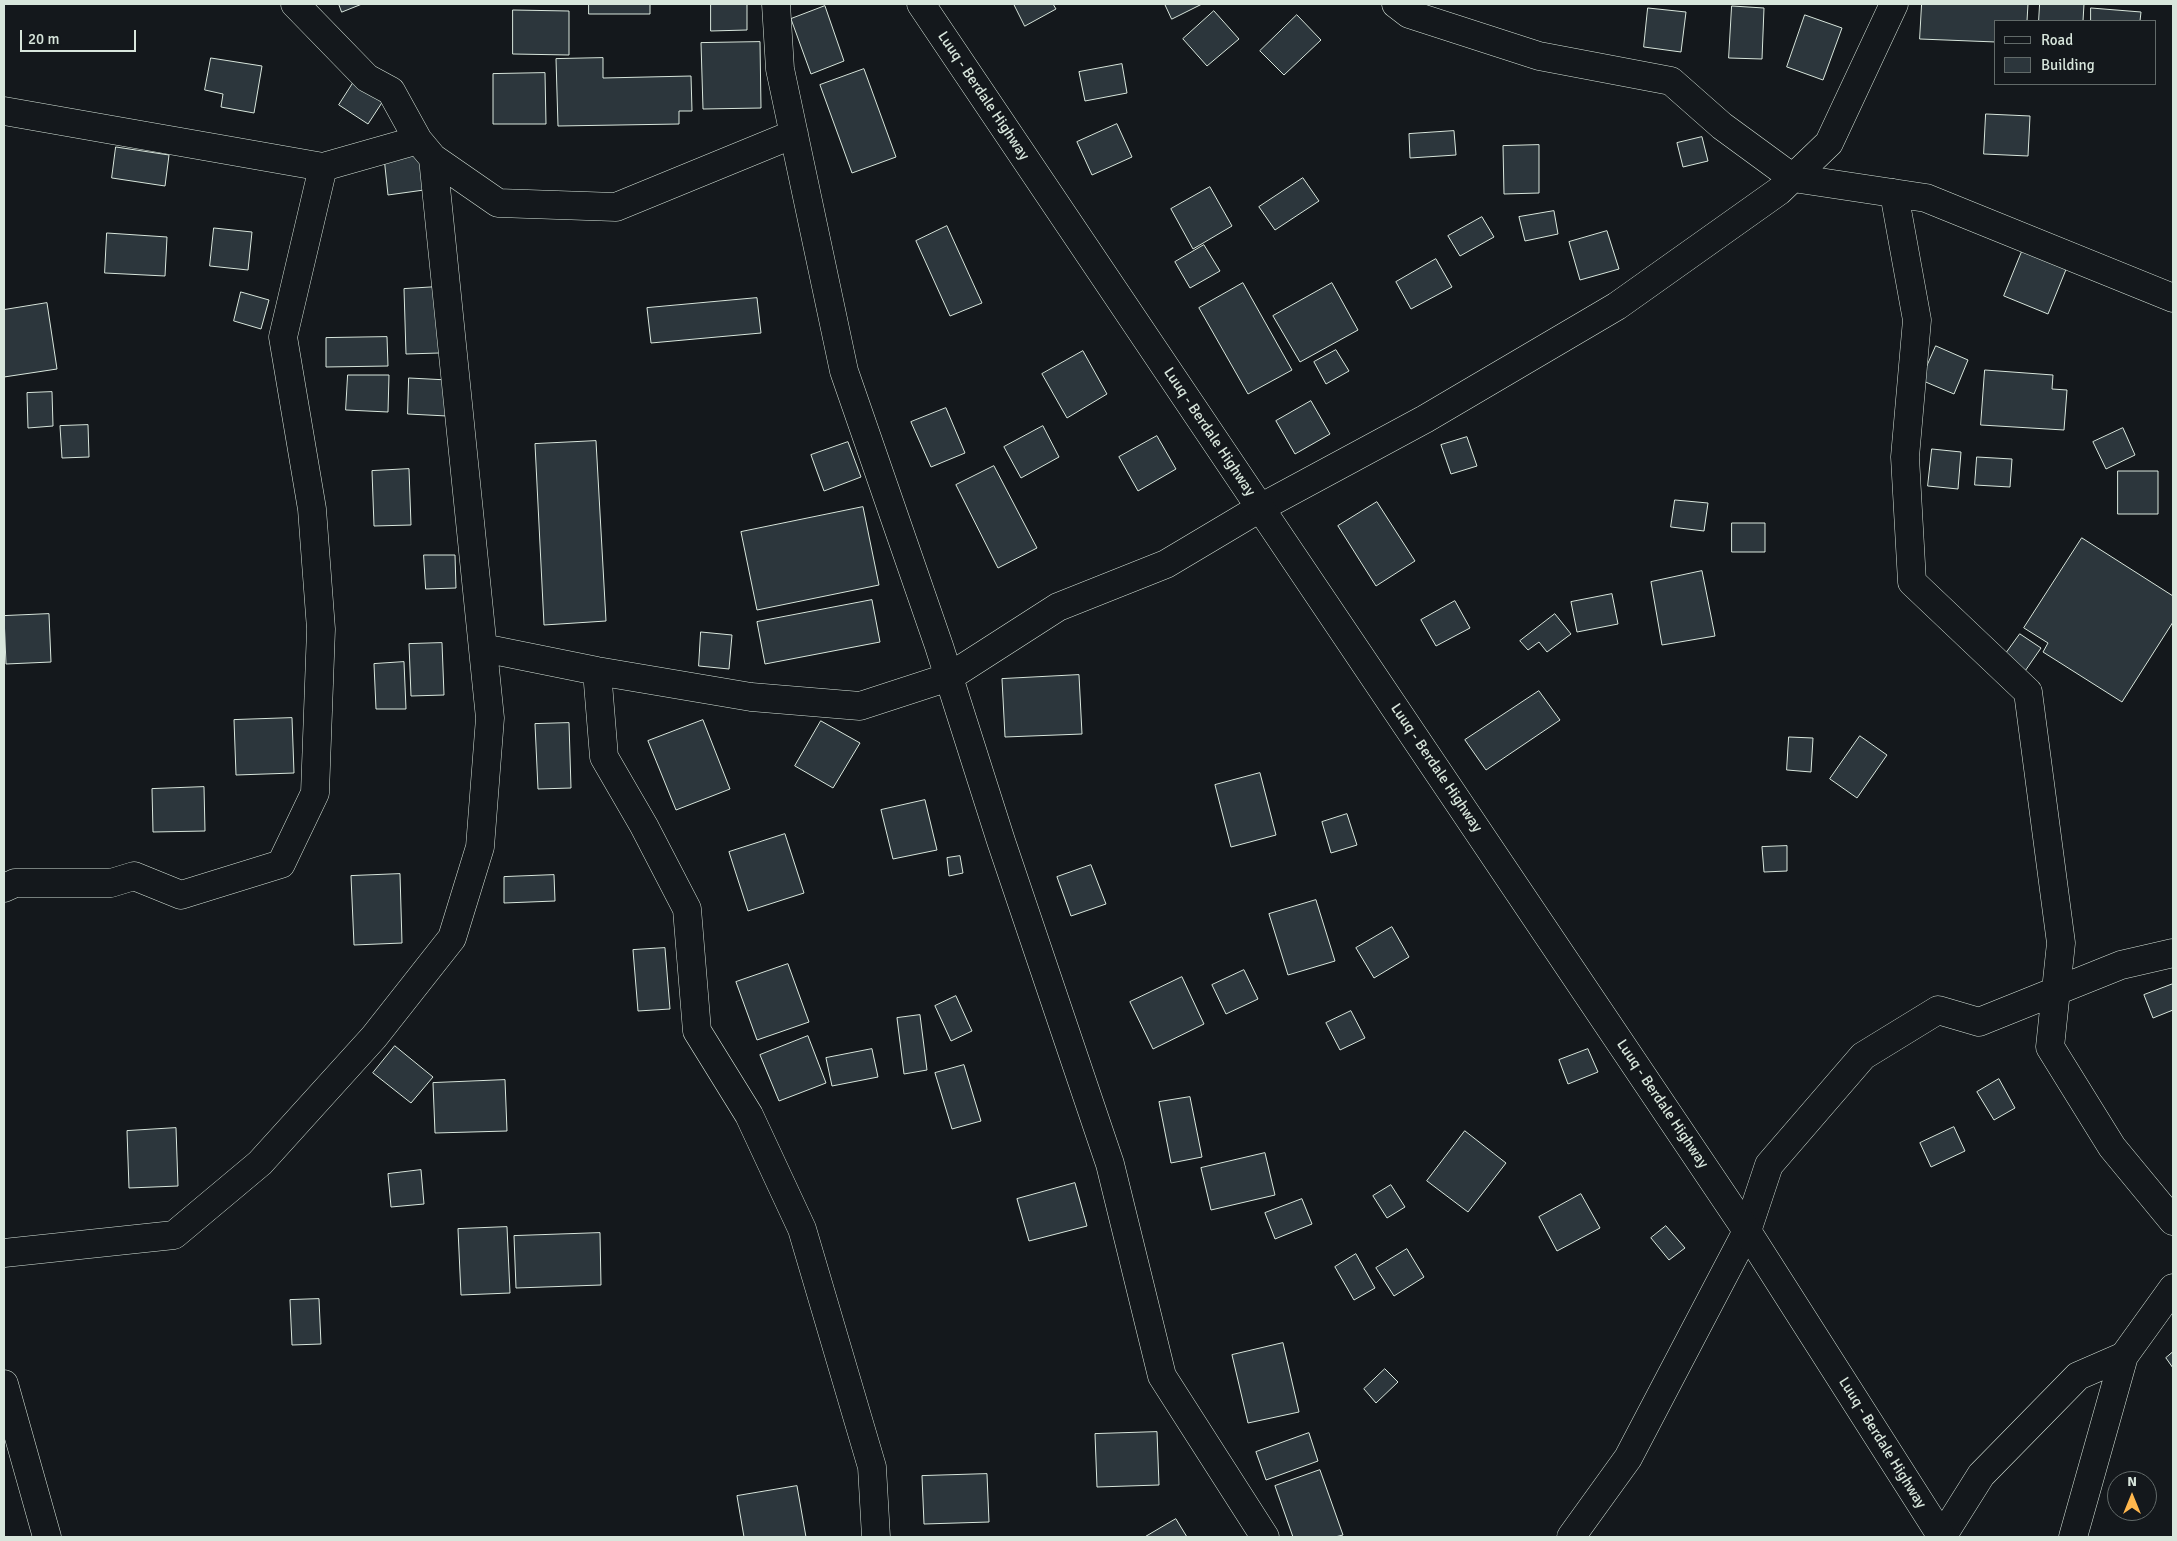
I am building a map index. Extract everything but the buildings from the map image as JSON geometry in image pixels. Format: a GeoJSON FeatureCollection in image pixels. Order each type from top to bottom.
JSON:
{"type":"FeatureCollection","features":[{"type":"Feature","properties":{"kind":"street"},"geometry":{"type":"LineString","coordinates":[[295,4],[367,78],[391,91],[425,149],[498,203],[616,206],[794,134]]}},
{"type":"Feature","properties":{"kind":"street"},"geometry":{"type":"LineString","coordinates":[[776,4],[780,69],[844,371],[949,677],[1110,1164],[1162,1376],[1265,1537]]}},
{"type":"Feature","properties":{"kind":"street","name":"Luuq - Berdale Highway"},"geometry":{"type":"LineString","coordinates":[[921,4],[1748,1231],[1942,1537]]}},
{"type":"Feature","properties":{"kind":"street"},"geometry":{"type":"LineString","coordinates":[[1396,4],[1409,14],[1539,56],[1672,82],[1722,126],[1793,178],[1926,198],[2173,298]]}},
{"type":"Feature","properties":{"kind":"street"},"geometry":{"type":"LineString","coordinates":[[483,648],[597,672],[751,697],[860,706],[949,677],[1058,607],[1166,564],[1260,508],[1425,420],[1617,306],[1779,191],[1829,143],[1894,4]]}},
{"type":"Feature","properties":{"kind":"street"},"geometry":{"type":"LineString","coordinates":[[4,111],[322,167],[425,149]]}},
{"type":"Feature","properties":{"kind":"street"},"geometry":{"type":"LineString","coordinates":[[4,1253],[174,1234],[260,1163],[374,1037],[452,938],[480,846],[490,718],[425,149]]}},
{"type":"Feature","properties":{"kind":"street"},"geometry":{"type":"LineString","coordinates":[[4,888],[15,883],[111,883],[134,876],[181,895],[281,864],[315,793],[321,628],[312,509],[282,337],[322,167]]}},
{"type":"Feature","properties":{"kind":"street"},"geometry":{"type":"LineString","coordinates":[[1894,193],[1917,320],[1905,457],[1912,582],[2028,692],[2060,943],[2050,1047],[2112,1147],[2173,1221]]}},
{"type":"Feature","properties":{"kind":"street"},"geometry":{"type":"LineString","coordinates":[[597,672],[604,757],[644,826],[687,909],[697,1031],[749,1115],[802,1229],[872,1467],[876,1537]]}},
{"type":"Feature","properties":{"kind":"street"},"geometry":{"type":"LineString","coordinates":[[1571,1537],[1628,1458],[1748,1231],[1769,1165],[1863,1056],[1938,1010],[1979,1022],[2121,965],[2173,953]]}},
{"type":"Feature","properties":{"kind":"street"},"geometry":{"type":"LineString","coordinates":[[2073,1537],[2124,1356],[2173,1288]]}},
{"type":"Feature","properties":{"kind":"street"},"geometry":{"type":"LineString","coordinates":[[1942,1537],[1981,1475],[2078,1376],[2124,1356]]}},
{"type":"Feature","properties":{"kind":"street"},"geometry":{"type":"LineString","coordinates":[[4,1384],[46,1537]]}}]}
